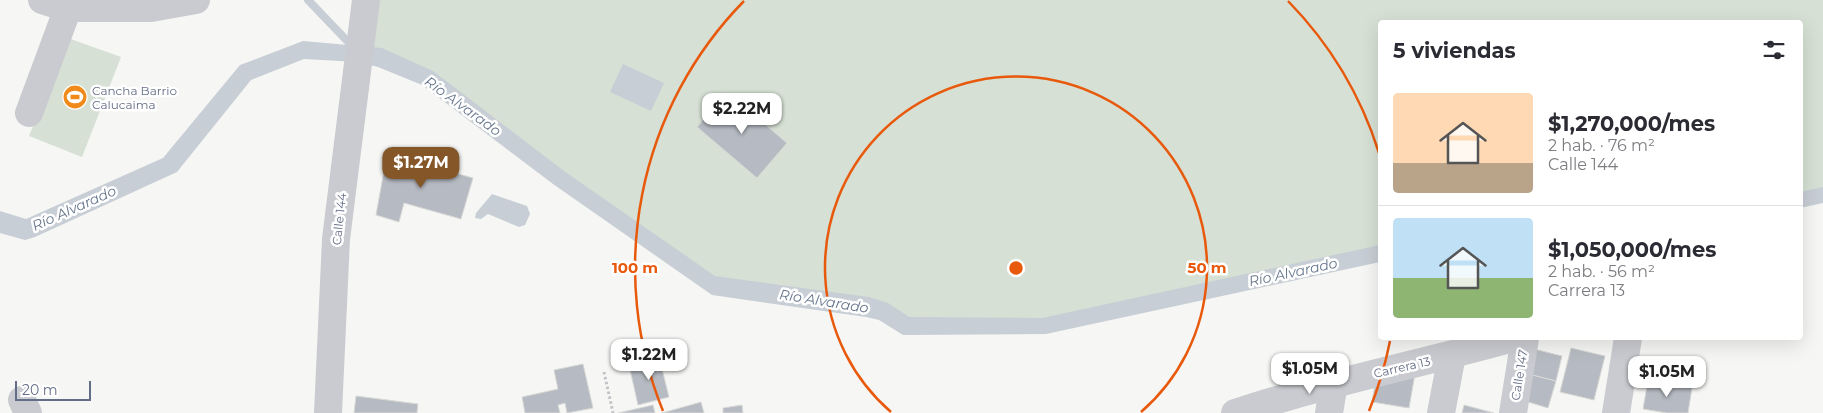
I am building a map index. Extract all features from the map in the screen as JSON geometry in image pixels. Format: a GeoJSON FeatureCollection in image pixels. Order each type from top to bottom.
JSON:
{"type":"FeatureCollection","features":[{"type":"Feature","properties":{"kind":"street"},"geometry":{"type":"LineString","coordinates":[[42,0],[68,8],[151,8],[196,0]]}},
{"type":"Feature","properties":{"kind":"street"},"geometry":{"type":"LineString","coordinates":[[29,113],[68,8]]}},
{"type":"Feature","properties":{"kind":"street","name":"Calle 144"},"geometry":{"type":"LineString","coordinates":[[328,413],[336,239],[363,15]]}},
{"type":"Feature","properties":{"kind":"street","name":"Carrera 13"},"geometry":{"type":"LineString","coordinates":[[1235,413],[1334,383],[1506,340]]}},
{"type":"Feature","properties":{"kind":"street","name":"Calle 147"},"geometry":{"type":"LineString","coordinates":[[1513,413],[1525,340]]}},
{"type":"Feature","properties":{"kind":"street"},"geometry":{"type":"LineString","coordinates":[[1616,413],[1628,340]]}},
{"type":"Feature","properties":{"kind":"street"},"geometry":{"type":"LineString","coordinates":[[1441,413],[1452,355]]}},
{"type":"Feature","properties":{"kind":"street"},"geometry":{"type":"LineString","coordinates":[[1329,413],[1334,383]]}},
{"type":"Feature","properties":{"kind":"path"},"geometry":{"type":"LineString","coordinates":[[604,372],[613,413]]}},
{"type":"Feature","properties":{"kind":"shaded area"},"geometry":{"type":"Polygon","coordinates":[[[367,0],[1823,0],[1823,194],[1803,198],[1803,20],[1378,20],[1378,253],[1044,326],[908,326],[884,312],[713,285],[426,78],[359,53],[367,0]]]}},
{"type":"Feature","properties":{"kind":"shaded area","name":"Cancha Barrio Calucaima"},"geometry":{"type":"Polygon","coordinates":[[[68,38],[121,57],[82,157],[29,136],[68,38]]]}},
{"type":"Feature","properties":{"kind":"water","name":"Río Alvarado"},"geometry":{"type":"Polygon","coordinates":[[[303,41],[382,48],[433,71],[564,171],[715,276],[869,297],[888,303],[909,317],[1042,318],[1378,245],[1378,262],[1046,334],[903,335],[879,320],[866,317],[712,295],[553,184],[422,85],[378,67],[357,62],[304,59],[251,80],[177,172],[35,237],[25,240],[0,233],[0,211],[26,219],[163,158],[240,65],[303,41]]]}},
{"type":"Feature","properties":{"kind":"water"},"geometry":{"type":"Polygon","coordinates":[[[623,64],[664,83],[651,111],[610,92],[623,64]]]}},
{"type":"Feature","properties":{"kind":"water"},"geometry":{"type":"Polygon","coordinates":[[[1823,187],[1823,203],[1803,207],[1803,191],[1823,187]]]}},
{"type":"Feature","properties":{"kind":"water"},"geometry":{"type":"Polygon","coordinates":[[[492,194],[527,206],[530,214],[525,225],[519,227],[488,214],[481,219],[475,218],[476,213],[492,194]]]}},
{"type":"Feature","properties":{"kind":"building"},"geometry":{"type":"Polygon","coordinates":[[[727,92],[787,143],[757,178],[697,127],[727,92]]]}},
{"type":"Feature","properties":{"kind":"building"},"geometry":{"type":"Polygon","coordinates":[[[387,154],[473,178],[461,219],[404,203],[399,222],[376,215],[387,154]]]}},
{"type":"Feature","properties":{"kind":"building"},"geometry":{"type":"Polygon","coordinates":[[[1530,348],[1562,356],[1556,381],[1524,373],[1530,348]]]}},
{"type":"Feature","properties":{"kind":"building"},"geometry":{"type":"Polygon","coordinates":[[[1571,348],[1605,356],[1594,400],[1560,392],[1571,348]]]}},
{"type":"Feature","properties":{"kind":"building"},"geometry":{"type":"Polygon","coordinates":[[[659,357],[669,397],[638,405],[629,365],[659,357]]]}},
{"type":"Feature","properties":{"kind":"building"},"geometry":{"type":"Polygon","coordinates":[[[583,364],[593,408],[567,413],[565,403],[558,405],[560,413],[525,413],[522,397],[558,389],[554,370],[583,364]]]}},
{"type":"Feature","properties":{"kind":"building"},"geometry":{"type":"Polygon","coordinates":[[[1524,373],[1556,381],[1548,408],[1518,399],[1524,373]]]}},
{"type":"Feature","properties":{"kind":"building"},"geometry":{"type":"Polygon","coordinates":[[[1415,374],[1409,408],[1372,402],[1376,378],[1415,374]]]}},
{"type":"Feature","properties":{"kind":"building"},"geometry":{"type":"Polygon","coordinates":[[[1648,380],[1692,388],[1688,413],[1667,413],[1643,409],[1648,380]]]}},
{"type":"Feature","properties":{"kind":"building"},"geometry":{"type":"Polygon","coordinates":[[[356,396],[418,404],[417,413],[354,413],[356,396]]]}},
{"type":"Feature","properties":{"kind":"building"},"geometry":{"type":"Polygon","coordinates":[[[701,402],[704,413],[662,413],[701,402]]]}},
{"type":"Feature","properties":{"kind":"building"},"geometry":{"type":"Polygon","coordinates":[[[653,405],[655,413],[618,413],[653,405]]]}},
{"type":"Feature","properties":{"kind":"building"},"geometry":{"type":"Polygon","coordinates":[[[742,405],[743,413],[723,413],[723,408],[742,405]]]}},
{"type":"Feature","properties":{"kind":"building"},"geometry":{"type":"Polygon","coordinates":[[[1464,405],[1494,413],[1462,413],[1464,405]]]}},
{"type":"Feature","properties":{"kind":"waterway"},"geometry":{"type":"LineString","coordinates":[[308,0],[353,47]]}},
{"type":"Feature","properties":{"kind":"place","name":"Cancha Barrio Calucaima"},"geometry":{"type":"Point","coordinates":[75,97]}}]}
